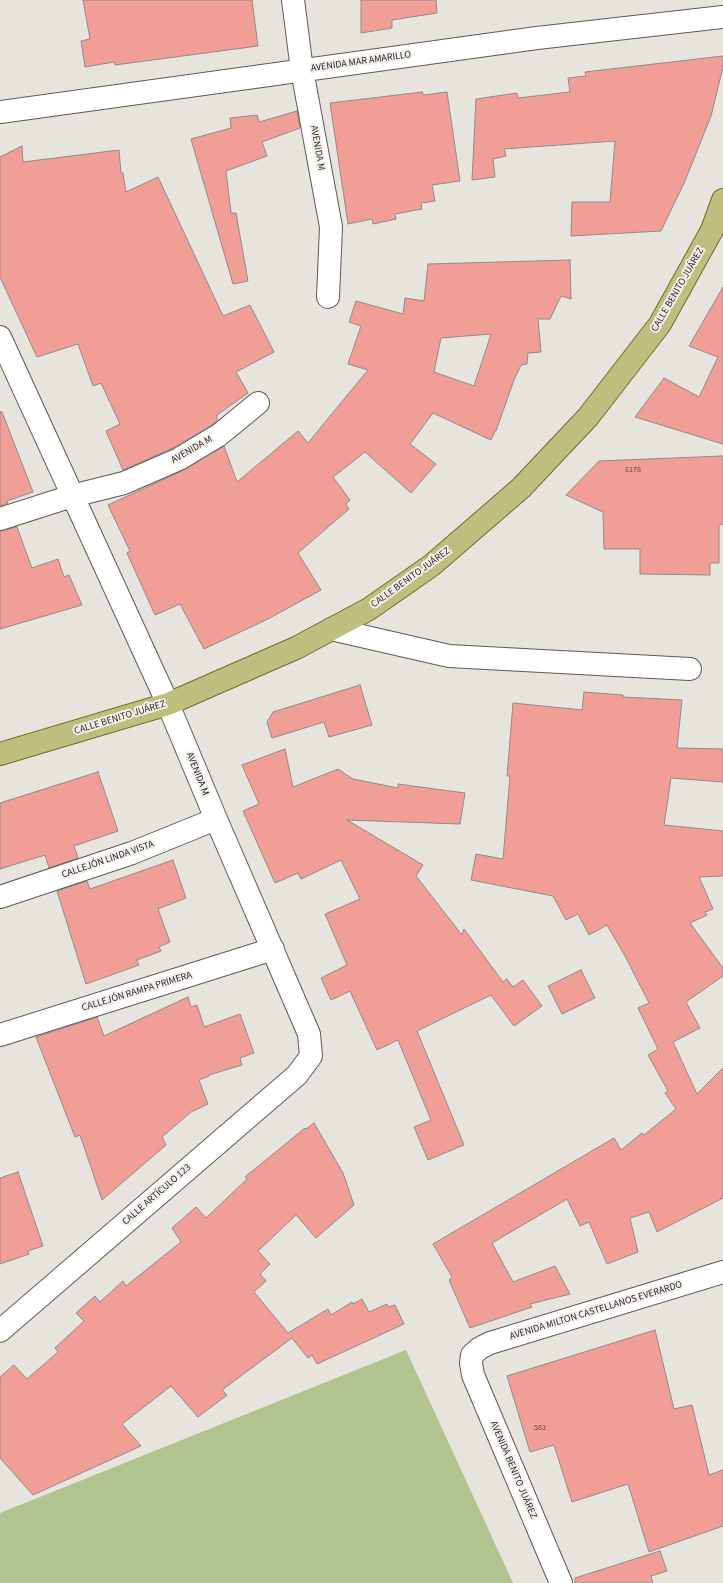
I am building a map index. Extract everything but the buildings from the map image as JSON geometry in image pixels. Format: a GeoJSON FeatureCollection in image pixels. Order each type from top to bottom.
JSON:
{"type":"FeatureCollection","features":[{"type":"Feature","properties":{"kind":"main road","name":"CALLE BENITO JUÁREZ"},"geometry":{"type":"LineString","coordinates":[[0,754],[168,704],[296,648],[368,609],[432,565],[521,488],[588,417],[660,324],[712,230],[723,200]]}},
{"type":"Feature","properties":{"kind":"street","name":"AVENIDA M"},"geometry":{"type":"LineString","coordinates":[[293,0],[302,70],[331,227],[328,297]]}},
{"type":"Feature","properties":{"kind":"street","name":"AVENIDA MAR AMARILLO"},"geometry":{"type":"LineString","coordinates":[[0,112],[537,38],[723,17]]}},
{"type":"Feature","properties":{"kind":"street","name":"AVENIDA M"},"geometry":{"type":"LineString","coordinates":[[0,337],[72,496],[125,607],[168,704],[309,1034],[311,1056]]}},
{"type":"Feature","properties":{"kind":"street","name":"AVENIDA M"},"geometry":{"type":"LineString","coordinates":[[0,519],[72,496],[124,483],[179,459],[219,435],[258,403]]}},
{"type":"Feature","properties":{"kind":"street"},"geometry":{"type":"LineString","coordinates":[[331,629],[449,656],[690,669]]}},
{"type":"Feature","properties":{"kind":"street","name":"CALLEJÓN LINDA VISTA"},"geometry":{"type":"LineString","coordinates":[[0,897],[132,853],[216,819]]}},
{"type":"Feature","properties":{"kind":"street","name":"CALLEJÓN RAMPA PRIMERA"},"geometry":{"type":"LineString","coordinates":[[0,1035],[273,949]]}},
{"type":"Feature","properties":{"kind":"street","name":"CALLE ARTÍCULO 123"},"geometry":{"type":"LineString","coordinates":[[0,1332],[296,1075],[311,1056]]}},
{"type":"Feature","properties":{"kind":"street","name":"AVENIDA MILTON CASTELLANOS EVERARDO"},"geometry":{"type":"LineString","coordinates":[[472,1355],[480,1348],[490,1343],[723,1272]]}},
{"type":"Feature","properties":{"kind":"street","name":"AVENIDA BENITO JUÁREZ"},"geometry":{"type":"LineString","coordinates":[[472,1355],[471,1363],[473,1375],[561,1583]]}},
{"type":"Feature","properties":{"kind":"green space"},"geometry":{"type":"Polygon","coordinates":[[[406,1350],[513,1583],[0,1583],[0,1513],[406,1350]]]}}]}
